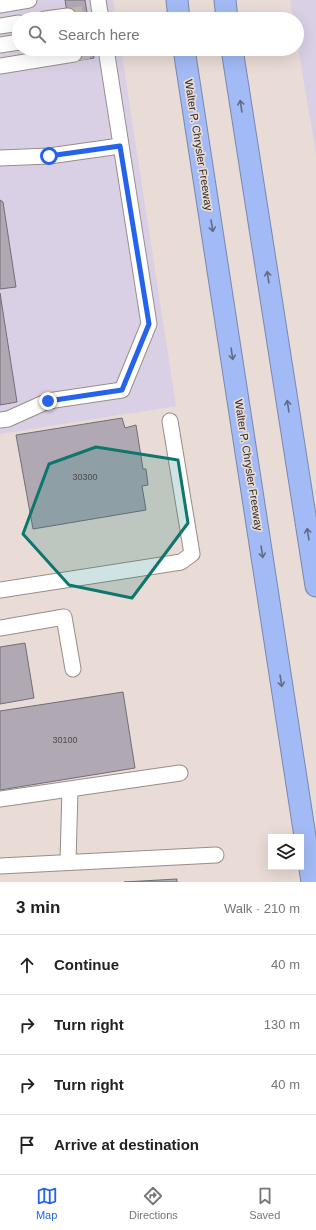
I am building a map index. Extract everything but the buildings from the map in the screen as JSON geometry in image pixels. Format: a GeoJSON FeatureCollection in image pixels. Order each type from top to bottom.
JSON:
{"type":"FeatureCollection","features":[{"type":"Feature","properties":{"kind":"highway"},"geometry":{"type":"LineString","coordinates":[[176,0],[179,12]]}},
{"type":"Feature","properties":{"kind":"highway"},"geometry":{"type":"LineString","coordinates":[[224,0],[227,12]]}},
{"type":"Feature","properties":{"kind":"highway","name":"Walter P. Chrysler Freeway"},"geometry":{"type":"LineString","coordinates":[[185,56],[312,882]]}},
{"type":"Feature","properties":{"kind":"highway"},"geometry":{"type":"LineString","coordinates":[[233,56],[316,586]]}},
{"type":"Feature","properties":{"kind":"lane"},"geometry":{"type":"LineString","coordinates":[[0,5],[29,0]]}},
{"type":"Feature","properties":{"kind":"lane"},"geometry":{"type":"LineString","coordinates":[[0,26],[12,24]]}},
{"type":"Feature","properties":{"kind":"lane"},"geometry":{"type":"LineString","coordinates":[[0,45],[12,43]]}},
{"type":"Feature","properties":{"kind":"lane"},"geometry":{"type":"LineString","coordinates":[[0,66],[62,56]]}},
{"type":"Feature","properties":{"kind":"lane"},"geometry":{"type":"LineString","coordinates":[[0,420],[8,419],[48,401],[122,390],[149,324],[120,146],[102,56]]}},
{"type":"Feature","properties":{"kind":"lane"},"geometry":{"type":"LineString","coordinates":[[0,158],[49,156],[120,146]]}},
{"type":"Feature","properties":{"kind":"lane"},"geometry":{"type":"LineString","coordinates":[[0,590],[181,562],[192,554],[170,421]]}},
{"type":"Feature","properties":{"kind":"lane"},"geometry":{"type":"LineString","coordinates":[[0,628],[64,617],[72,669]]}},
{"type":"Feature","properties":{"kind":"lane"},"geometry":{"type":"LineString","coordinates":[[0,799],[180,772]]}},
{"type":"Feature","properties":{"kind":"lane"},"geometry":{"type":"LineString","coordinates":[[68,862],[70,789]]}},
{"type":"Feature","properties":{"kind":"lane"},"geometry":{"type":"LineString","coordinates":[[0,866],[216,856]]}},
{"type":"Feature","properties":{"kind":"highlighted area"},"geometry":{"type":"Polygon","coordinates":[[[96,447],[178,460],[188,523],[132,598],[69,585],[23,534],[49,464],[96,447]]]}},
{"type":"Feature","properties":{"kind":"shaded area"},"geometry":{"type":"Polygon","coordinates":[[[0,0],[113,0],[115,12],[12,12],[12,56],[122,56],[176,406],[0,434],[0,0]]]}},
{"type":"Feature","properties":{"kind":"shaded area"},"geometry":{"type":"Polygon","coordinates":[[[290,0],[316,0],[316,154],[300,56],[304,56],[304,12],[292,12],[290,0]]]}},
{"type":"Feature","properties":{"kind":"route"},"geometry":{"type":"LineString","coordinates":[[48,401],[122,390],[149,324],[120,146],[49,156]]}}]}
